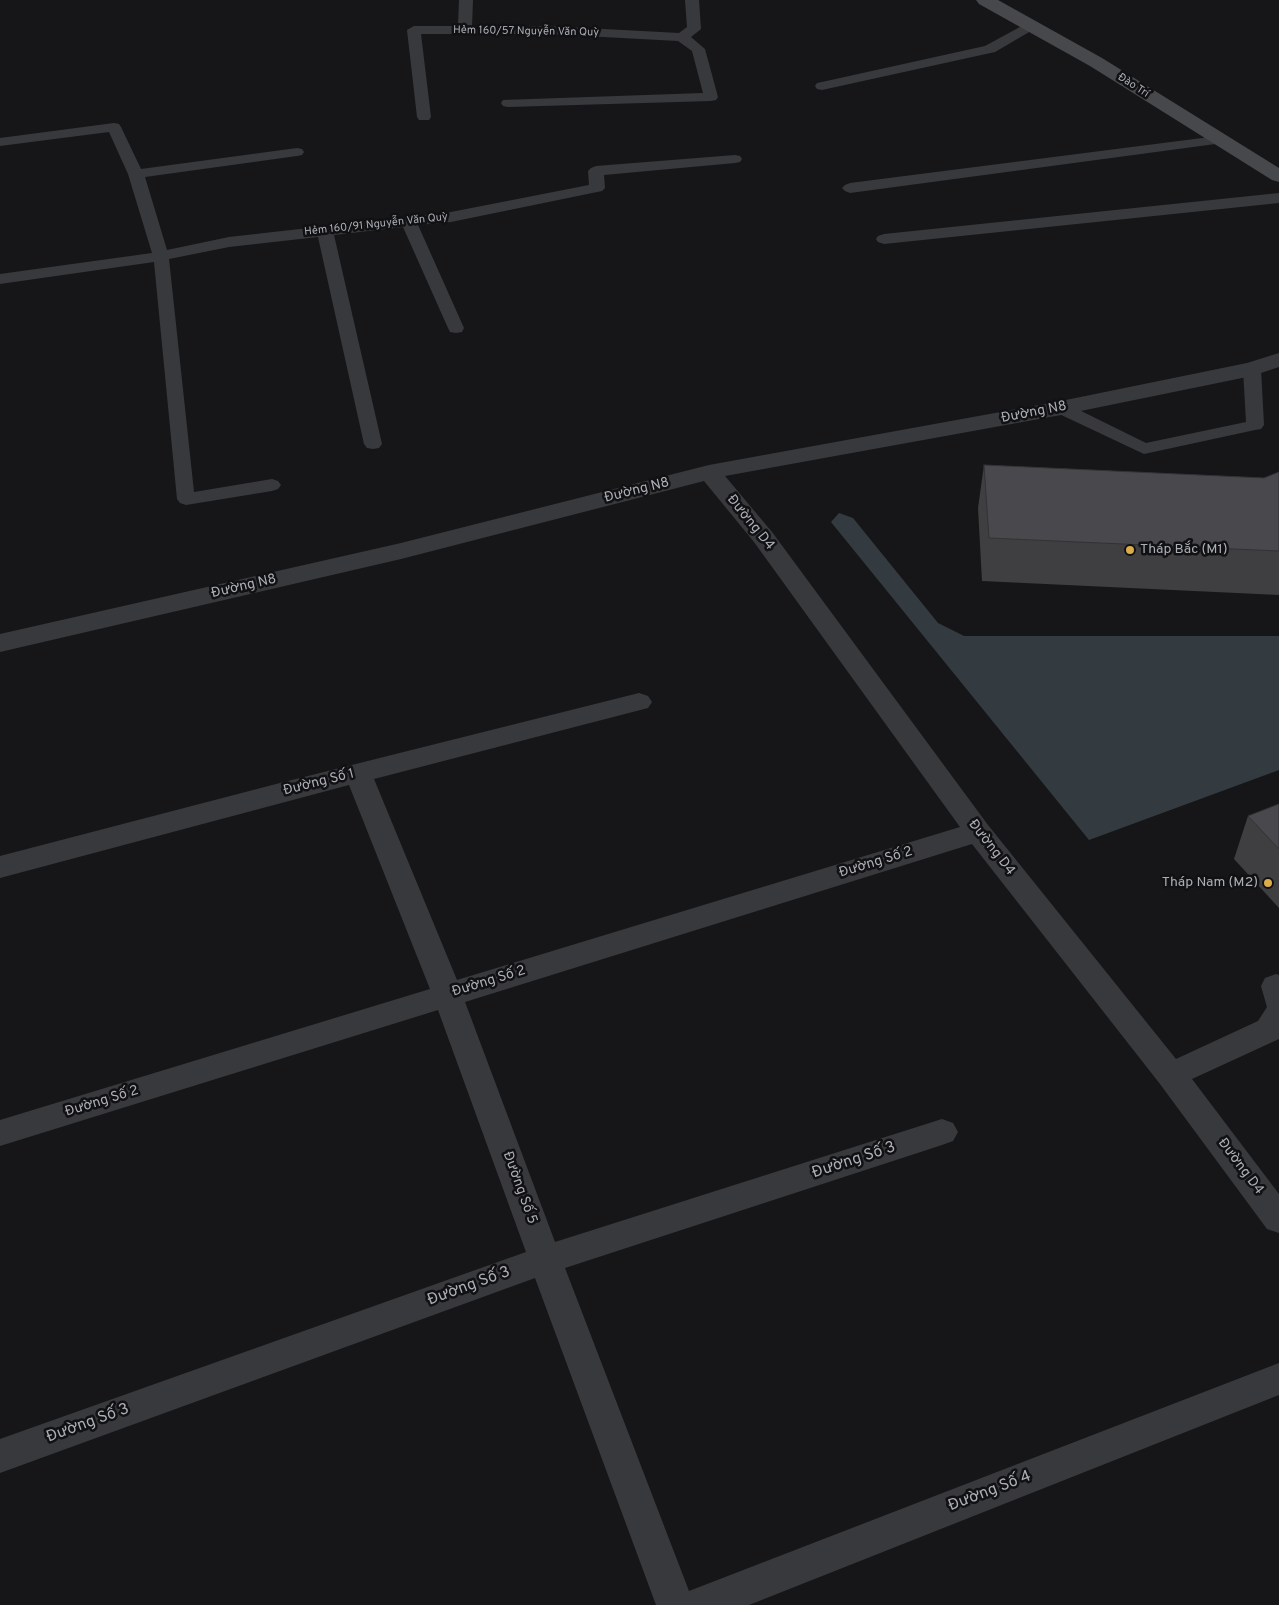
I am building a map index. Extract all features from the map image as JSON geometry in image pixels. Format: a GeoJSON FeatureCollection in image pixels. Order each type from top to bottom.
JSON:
{"type":"FeatureCollection","features":[{"type":"Feature","properties":{"kind":"street","name":"Đào Trí"},"geometry":{"type":"LineString","coordinates":[[985,0],[1096,62],[1218,140],[1279,176]]}},
{"type":"Feature","properties":{"kind":"street","name":"Đường N8"},"geometry":{"type":"LineString","coordinates":[[0,643],[401,551],[709,472],[1061,408],[1252,368],[1279,360]]}},
{"type":"Feature","properties":{"kind":"street","name":"Đường D4"},"geometry":{"type":"LineString","coordinates":[[709,472],[763,537],[978,832],[1171,1075],[1279,1219]]}},
{"type":"Feature","properties":{"kind":"street","name":"Đường Số 1"},"geometry":{"type":"LineString","coordinates":[[0,867],[358,773],[639,702]]}},
{"type":"Feature","properties":{"kind":"street","name":"Đường Số 5"},"geometry":{"type":"LineString","coordinates":[[358,773],[448,995],[545,1260],[675,1605]]}},
{"type":"Feature","properties":{"kind":"street","name":"Đường Số 2"},"geometry":{"type":"LineString","coordinates":[[0,1133],[978,832]]}},
{"type":"Feature","properties":{"kind":"street"},"geometry":{"type":"LineString","coordinates":[[1171,1075],[1269,1030],[1278,1000]]}},
{"type":"Feature","properties":{"kind":"street","name":"Đường Số 3"},"geometry":{"type":"LineString","coordinates":[[0,1456],[545,1260],[942,1132]]}},
{"type":"Feature","properties":{"kind":"street","name":"Đường Số 4"},"geometry":{"type":"LineString","coordinates":[[700,1605],[1279,1379]]}},
{"type":"Feature","properties":{"kind":"lane"},"geometry":{"type":"LineString","coordinates":[[465,31],[466,0]]}},
{"type":"Feature","properties":{"kind":"lane"},"geometry":{"type":"LineString","coordinates":[[508,103],[711,98],[698,49],[682,37],[694,29],[692,0]]}},
{"type":"Feature","properties":{"kind":"lane"},"geometry":{"type":"LineString","coordinates":[[822,86],[990,49],[1031,25]]}},
{"type":"Feature","properties":{"kind":"lane","name":"Hẻm 160/57 Nguyễn Văn Quỳ"},"geometry":{"type":"LineString","coordinates":[[424,117],[414,30],[547,30],[682,37]]}},
{"type":"Feature","properties":{"kind":"lane"},"geometry":{"type":"LineString","coordinates":[[0,142],[114,127],[136,174],[161,256],[186,499],[272,485]]}},
{"type":"Feature","properties":{"kind":"lane"},"geometry":{"type":"LineString","coordinates":[[850,188],[1218,140]]}},
{"type":"Feature","properties":{"kind":"lane"},"geometry":{"type":"LineString","coordinates":[[136,174],[297,152]]}},
{"type":"Feature","properties":{"kind":"lane","name":"Hẻm 160/91 Nguyễn Văn Quỳ"},"geometry":{"type":"LineString","coordinates":[[0,279],[161,256],[229,242],[451,217],[597,188],[596,171],[734,159]]}},
{"type":"Feature","properties":{"kind":"lane"},"geometry":{"type":"LineString","coordinates":[[884,240],[1279,198]]}},
{"type":"Feature","properties":{"kind":"lane"},"geometry":{"type":"LineString","coordinates":[[409,222],[456,328]]}},
{"type":"Feature","properties":{"kind":"lane"},"geometry":{"type":"LineString","coordinates":[[325,231],[373,444]]}},
{"type":"Feature","properties":{"kind":"lane"},"geometry":{"type":"LineString","coordinates":[[1061,408],[1144,449],[1255,425],[1252,368]]}},
{"type":"Feature","properties":{"kind":"shaded area"},"geometry":{"type":"Polygon","coordinates":[[[839,513],[853,518],[938,623],[964,636],[1279,636],[1279,770],[1089,840],[831,522],[839,513]]]}},
{"type":"Feature","properties":{"kind":"building"},"geometry":{"type":"Polygon","coordinates":[[[984,465],[1264,478],[1279,472],[1279,551],[989,538],[984,465]]]}},
{"type":"Feature","properties":{"kind":"building"},"geometry":{"type":"Polygon","coordinates":[[[1279,804],[1279,849],[1248,816],[1279,804]]]}},
{"type":"Feature","properties":{"kind":"place","name":"Tháp Bắc (M1)"},"geometry":{"type":"Point","coordinates":[1130,550]}},
{"type":"Feature","properties":{"kind":"place","name":"Tháp Nam (M2)"},"geometry":{"type":"Point","coordinates":[1268,883]}}]}
